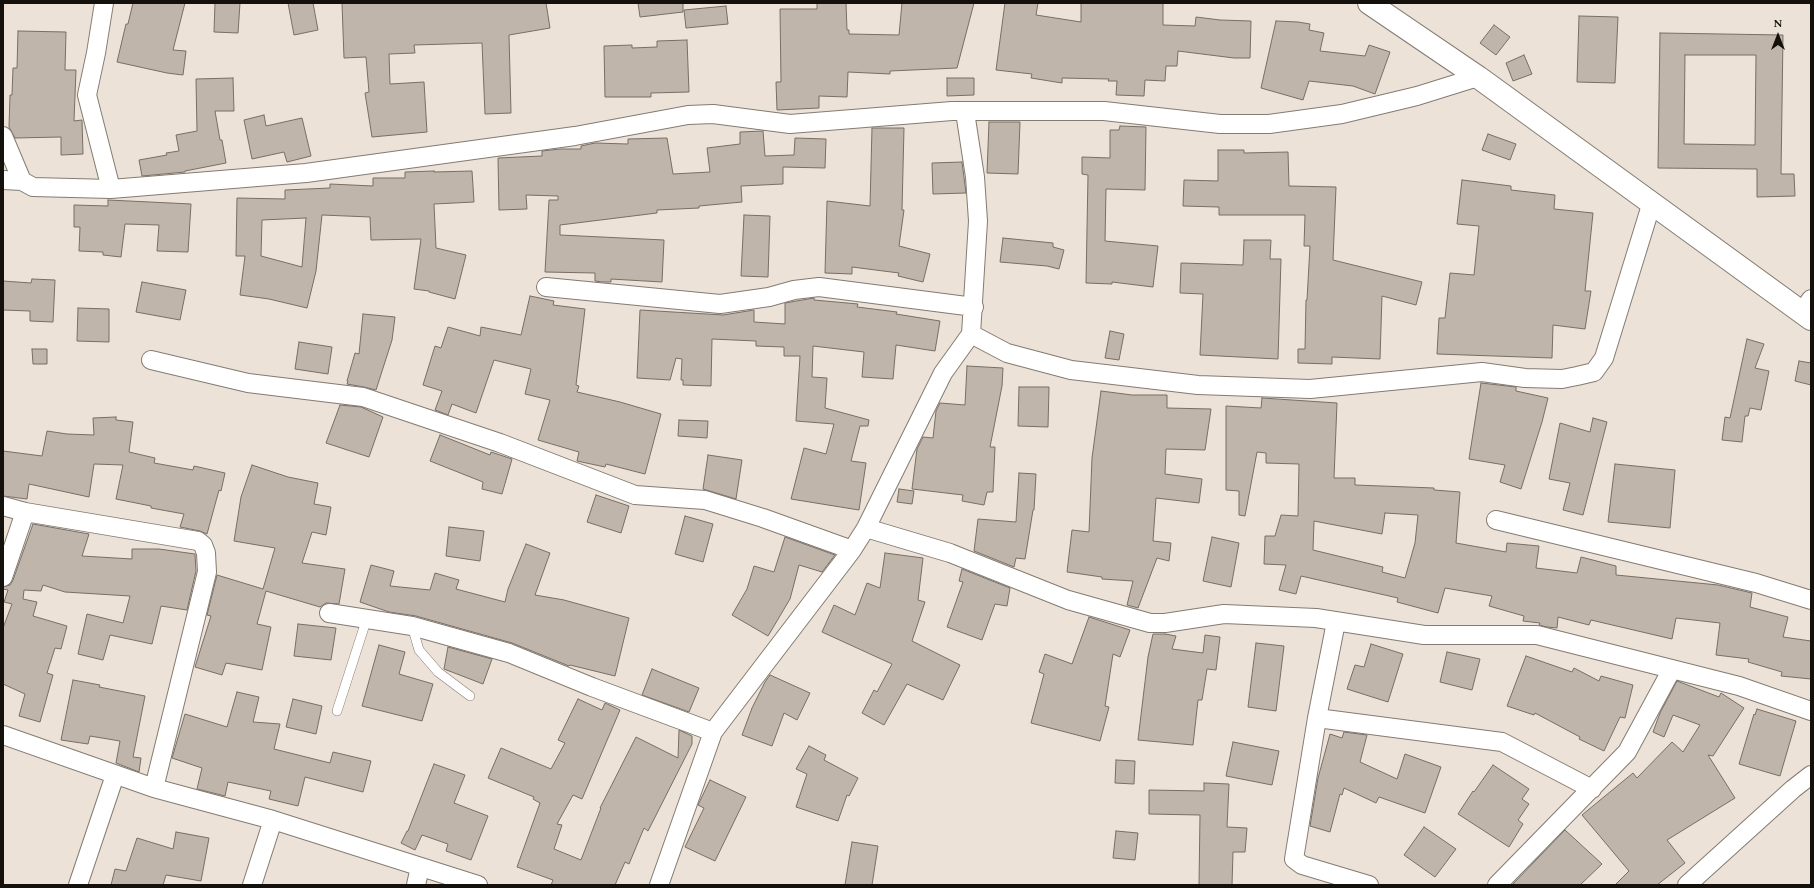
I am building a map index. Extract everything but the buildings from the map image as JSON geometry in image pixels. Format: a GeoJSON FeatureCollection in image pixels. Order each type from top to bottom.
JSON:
{"type":"FeatureCollection","features":[{"type":"Feature","properties":{"kind":"street"},"geometry":{"type":"LineString","coordinates":[[104,3],[96,53],[87,95],[111,189]]}},
{"type":"Feature","properties":{"kind":"street"},"geometry":{"type":"LineString","coordinates":[[1369,3],[1478,77],[1652,202],[1808,310]]}},
{"type":"Feature","properties":{"kind":"street"},"geometry":{"type":"LineString","coordinates":[[3,180],[22,181],[33,187],[111,189],[306,173],[575,136],[688,115],[713,114],[790,124],[952,111],[1104,111],[1220,124],[1269,124],[1342,114],[1417,96],[1478,77]]}},
{"type":"Feature","properties":{"kind":"street"},"geometry":{"type":"LineString","coordinates":[[659,885],[713,732],[852,550],[866,528],[943,373],[971,334],[974,307],[978,221],[975,177],[965,112]]}},
{"type":"Feature","properties":{"kind":"street"},"geometry":{"type":"LineString","coordinates":[[3,136],[22,181]]}},
{"type":"Feature","properties":{"kind":"street"},"geometry":{"type":"LineString","coordinates":[[971,334],[1007,353],[1071,370],[1198,385],[1310,389],[1482,372],[1525,378],[1570,377],[1594,372],[1604,358],[1652,202]]}},
{"type":"Feature","properties":{"kind":"street"},"geometry":{"type":"LineString","coordinates":[[546,287],[720,304],[769,297],[794,290],[819,287],[974,307]]}},
{"type":"Feature","properties":{"kind":"street"},"geometry":{"type":"LineString","coordinates":[[151,360],[248,383],[364,397],[500,443],[634,495],[705,500],[763,518],[852,550]]}},
{"type":"Feature","properties":{"kind":"street"},"geometry":{"type":"LineString","coordinates":[[3,506],[25,512],[198,541],[203,545],[206,553],[207,572],[154,788]]}},
{"type":"Feature","properties":{"kind":"street"},"geometry":{"type":"LineString","coordinates":[[3,577],[25,512]]}},
{"type":"Feature","properties":{"kind":"street"},"geometry":{"type":"LineString","coordinates":[[1496,520],[1756,583],[1811,600]]}},
{"type":"Feature","properties":{"kind":"street"},"geometry":{"type":"LineString","coordinates":[[866,528],[950,553],[1068,600],[1150,622],[1165,623],[1224,614],[1316,618],[1424,635],[1537,635],[1739,686],[1811,711]]}},
{"type":"Feature","properties":{"kind":"street"},"geometry":{"type":"LineString","coordinates":[[329,613],[412,626],[509,653],[713,732]]}},
{"type":"Feature","properties":{"kind":"street"},"geometry":{"type":"LineString","coordinates":[[1336,622],[1317,718],[1294,860],[1302,865],[1370,885]]}},
{"type":"Feature","properties":{"kind":"street"},"geometry":{"type":"LineString","coordinates":[[1497,885],[1627,752],[1672,669]]}},
{"type":"Feature","properties":{"kind":"street"},"geometry":{"type":"LineString","coordinates":[[1317,718],[1502,742],[1592,789]]}},
{"type":"Feature","properties":{"kind":"street"},"geometry":{"type":"LineString","coordinates":[[3,735],[154,788],[273,820],[478,885]]}},
{"type":"Feature","properties":{"kind":"street"},"geometry":{"type":"LineString","coordinates":[[78,885],[114,775]]}},
{"type":"Feature","properties":{"kind":"street"},"geometry":{"type":"LineString","coordinates":[[1687,885],[1793,788],[1811,775]]}},
{"type":"Feature","properties":{"kind":"street"},"geometry":{"type":"LineString","coordinates":[[252,885],[273,820]]}},
{"type":"Feature","properties":{"kind":"street"},"geometry":{"type":"LineString","coordinates":[[416,885],[420,867]]}},
{"type":"Feature","properties":{"kind":"lane"},"geometry":{"type":"LineString","coordinates":[[337,711],[367,618]]}},
{"type":"Feature","properties":{"kind":"lane"},"geometry":{"type":"LineString","coordinates":[[412,626],[419,650],[438,672],[470,696]]}}]}
